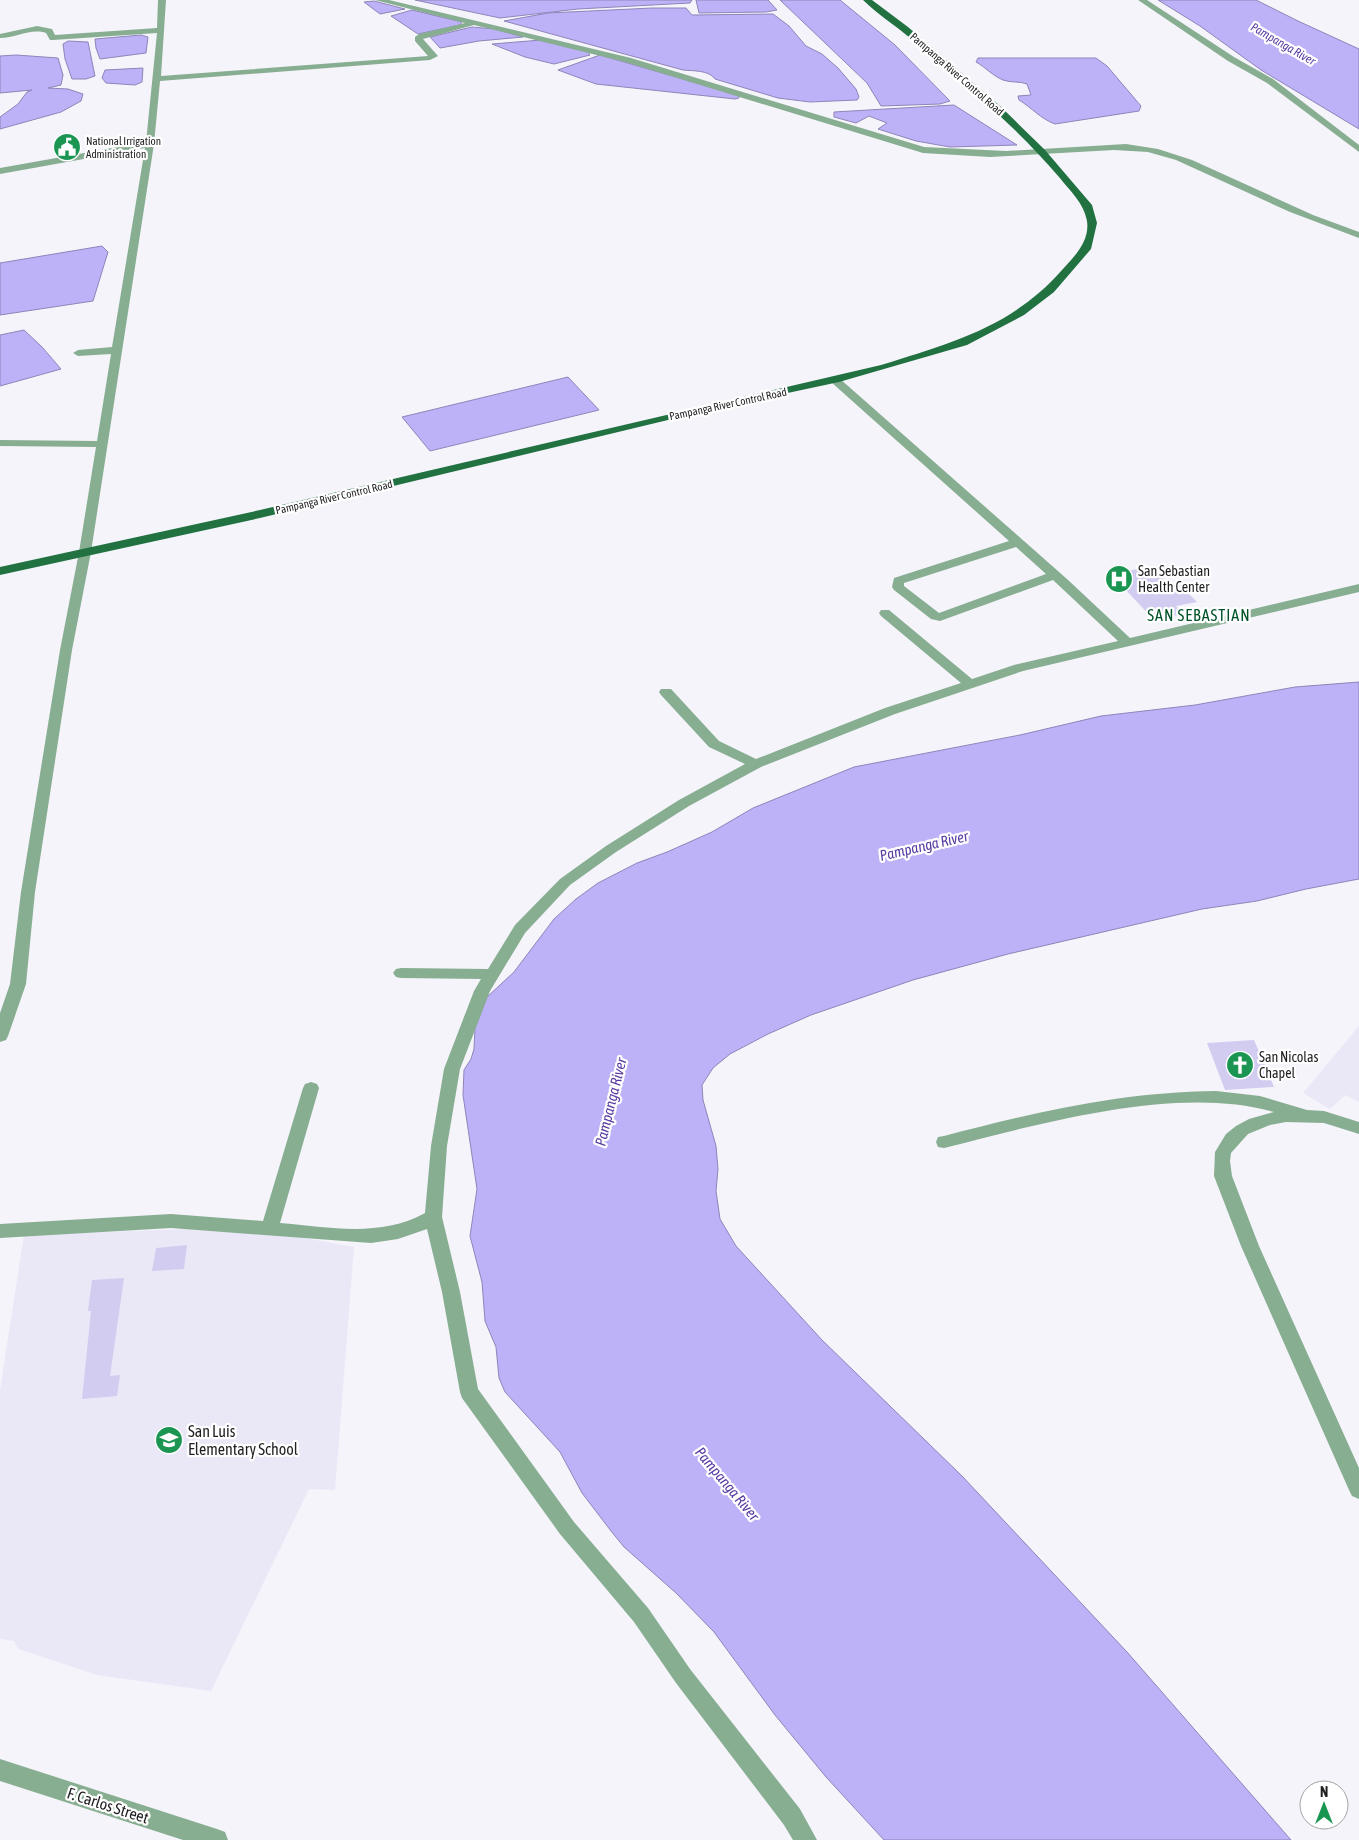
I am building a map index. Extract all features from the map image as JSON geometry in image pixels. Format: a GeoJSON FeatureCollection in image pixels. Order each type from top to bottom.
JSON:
{"type":"FeatureCollection","features":[{"type":"Feature","properties":{"kind":"main road","name":"Pampanga River Control Road"},"geometry":{"type":"LineString","coordinates":[[0,571],[260,514],[713,406],[835,380],[936,352],[985,333],[1020,312],[1050,290],[1086,249],[1092,223],[1087,205],[1042,152],[997,108],[905,29],[867,0]]}},
{"type":"Feature","properties":{"kind":"street"},"geometry":{"type":"LineString","coordinates":[[0,1036],[18,984],[28,892],[65,660],[85,552],[150,144],[157,79],[162,0]]}},
{"type":"Feature","properties":{"kind":"street"},"geometry":{"type":"LineString","coordinates":[[379,0],[628,60],[923,150],[993,155],[1095,148],[1145,148],[1169,153],[1287,208],[1330,226],[1359,235]]}},
{"type":"Feature","properties":{"kind":"street"},"geometry":{"type":"LineString","coordinates":[[1142,0],[1231,60],[1270,81],[1359,149]]}},
{"type":"Feature","properties":{"kind":"street"},"geometry":{"type":"LineString","coordinates":[[157,79],[430,58],[434,56],[418,38],[475,23]]}},
{"type":"Feature","properties":{"kind":"street"},"geometry":{"type":"LineString","coordinates":[[0,36],[13,36],[38,28],[49,31],[54,42],[161,30]]}},
{"type":"Feature","properties":{"kind":"street"},"geometry":{"type":"LineString","coordinates":[[0,171],[150,144]]}},
{"type":"Feature","properties":{"kind":"street"},"geometry":{"type":"LineString","coordinates":[[78,352],[117,350]]}},
{"type":"Feature","properties":{"kind":"street"},"geometry":{"type":"LineString","coordinates":[[835,380],[1018,542],[1126,641]]}},
{"type":"Feature","properties":{"kind":"street"},"geometry":{"type":"LineString","coordinates":[[0,443],[101,444]]}},
{"type":"Feature","properties":{"kind":"street"},"geometry":{"type":"LineString","coordinates":[[1018,542],[898,581],[898,587],[934,616],[940,617],[1054,575]]}},
{"type":"Feature","properties":{"kind":"street"},"geometry":{"type":"LineString","coordinates":[[806,1840],[792,1817],[683,1676],[641,1615],[567,1528],[469,1392],[452,1292],[433,1217],[439,1146],[452,1069],[482,991],[520,929],[565,882],[611,849],[684,803],[756,764],[890,710],[969,683],[1053,658],[1359,588]]}},
{"type":"Feature","properties":{"kind":"street"},"geometry":{"type":"LineString","coordinates":[[885,613],[969,683]]}},
{"type":"Feature","properties":{"kind":"street"},"geometry":{"type":"LineString","coordinates":[[666,692],[714,744],[756,764]]}},
{"type":"Feature","properties":{"kind":"street"},"geometry":{"type":"LineString","coordinates":[[401,973],[491,974]]}},
{"type":"Feature","properties":{"kind":"street"},"geometry":{"type":"LineString","coordinates":[[270,1228],[311,1088]]}},
{"type":"Feature","properties":{"kind":"street"},"geometry":{"type":"LineString","coordinates":[[944,1142],[1119,1103],[1170,1099],[1203,1097],[1244,1099],[1280,1105],[1306,1116]]}},
{"type":"Feature","properties":{"kind":"street"},"geometry":{"type":"LineString","coordinates":[[1359,1128],[1324,1117],[1306,1116],[1270,1119],[1242,1130],[1232,1139],[1223,1152],[1223,1176],[1250,1246],[1359,1490]]}},
{"type":"Feature","properties":{"kind":"street"},"geometry":{"type":"LineString","coordinates":[[0,1231],[171,1221],[381,1236],[412,1230],[433,1217]]}},
{"type":"Feature","properties":{"kind":"street","name":"F. Carlos Street"},"geometry":{"type":"LineString","coordinates":[[0,1770],[217,1840]]}},
{"type":"Feature","properties":{"kind":"shaded area"},"geometry":{"type":"Polygon","coordinates":[[[1359,1026],[1359,1102],[1345,1095],[1330,1109],[1303,1093],[1359,1026]]]}},
{"type":"Feature","properties":{"kind":"shaded area","name":"San Luis Elementary School"},"geometry":{"type":"Polygon","coordinates":[[[186,1229],[294,1236],[354,1247],[335,1490],[309,1489],[211,1691],[97,1675],[18,1649],[14,1641],[0,1639],[0,1390],[24,1235],[186,1229]]]}},
{"type":"Feature","properties":{"kind":"water"},"geometry":{"type":"Polygon","coordinates":[[[415,0],[692,0],[690,3],[578,9],[500,18],[415,0]]]}},
{"type":"Feature","properties":{"kind":"water"},"geometry":{"type":"Polygon","coordinates":[[[696,0],[768,0],[777,10],[766,12],[699,13],[696,0]]]}},
{"type":"Feature","properties":{"kind":"water"},"geometry":{"type":"Polygon","coordinates":[[[780,0],[840,0],[895,45],[950,101],[940,104],[881,106],[867,83],[780,0]]]}},
{"type":"Feature","properties":{"kind":"water","name":"Pampanga River"},"geometry":{"type":"Polygon","coordinates":[[[1158,0],[1256,0],[1359,49],[1359,129],[1261,70],[1200,26],[1158,0]]]}},
{"type":"Feature","properties":{"kind":"water"},"geometry":{"type":"Polygon","coordinates":[[[374,1],[405,9],[380,14],[364,2],[374,1]]]}},
{"type":"Feature","properties":{"kind":"water"},"geometry":{"type":"Polygon","coordinates":[[[686,8],[692,15],[773,14],[789,26],[806,46],[822,54],[838,68],[856,89],[859,97],[857,100],[810,102],[778,98],[715,79],[705,72],[683,70],[504,21],[548,13],[686,8]]]}},
{"type":"Feature","properties":{"kind":"water"},"geometry":{"type":"Polygon","coordinates":[[[412,10],[462,22],[460,25],[418,34],[391,16],[412,10]]]}},
{"type":"Feature","properties":{"kind":"water"},"geometry":{"type":"Polygon","coordinates":[[[472,27],[495,29],[523,37],[479,41],[440,48],[430,37],[472,27]]]}},
{"type":"Feature","properties":{"kind":"water"},"geometry":{"type":"Polygon","coordinates":[[[141,35],[148,37],[146,53],[100,59],[95,39],[141,35]]]}},
{"type":"Feature","properties":{"kind":"water"},"geometry":{"type":"Polygon","coordinates":[[[541,40],[588,52],[590,55],[554,64],[525,57],[492,44],[541,40]]]}},
{"type":"Feature","properties":{"kind":"water"},"geometry":{"type":"Polygon","coordinates":[[[68,41],[88,42],[95,76],[86,79],[72,79],[65,59],[63,44],[68,41]]]}},
{"type":"Feature","properties":{"kind":"water"},"geometry":{"type":"Polygon","coordinates":[[[16,55],[58,58],[63,75],[61,85],[48,88],[68,89],[83,94],[81,101],[61,112],[0,129],[0,117],[18,104],[27,92],[32,90],[0,93],[0,56],[16,55]]]}},
{"type":"Feature","properties":{"kind":"water"},"geometry":{"type":"Polygon","coordinates":[[[600,55],[738,95],[739,98],[596,84],[558,70],[600,55]]]}},
{"type":"Feature","properties":{"kind":"water"},"geometry":{"type":"Polygon","coordinates":[[[978,58],[1096,58],[1107,66],[1141,106],[1139,111],[1055,124],[1019,100],[1018,96],[1031,95],[1027,84],[999,78],[976,62],[978,58]]]}},
{"type":"Feature","properties":{"kind":"water"},"geometry":{"type":"Polygon","coordinates":[[[143,68],[142,82],[135,85],[106,83],[102,78],[105,70],[143,68]]]}},
{"type":"Feature","properties":{"kind":"water"},"geometry":{"type":"Polygon","coordinates":[[[954,105],[1017,145],[950,147],[916,141],[878,129],[887,123],[869,116],[856,123],[834,117],[834,112],[954,105]]]}},
{"type":"Feature","properties":{"kind":"water"},"geometry":{"type":"Polygon","coordinates":[[[102,246],[108,252],[93,301],[0,315],[0,263],[102,246]]]}},
{"type":"Feature","properties":{"kind":"water"},"geometry":{"type":"Polygon","coordinates":[[[24,330],[61,369],[0,386],[0,335],[24,330]]]}},
{"type":"Feature","properties":{"kind":"water"},"geometry":{"type":"Polygon","coordinates":[[[568,377],[599,410],[430,451],[402,417],[568,377]]]}},
{"type":"Feature","properties":{"kind":"water","name":"Pampanga River"},"geometry":{"type":"Polygon","coordinates":[[[1359,682],[1359,879],[1257,901],[1202,909],[1008,954],[913,980],[811,1015],[768,1034],[730,1054],[713,1068],[702,1085],[703,1100],[716,1146],[718,1169],[716,1191],[720,1219],[736,1246],[822,1340],[962,1476],[1127,1652],[1291,1840],[884,1840],[826,1777],[775,1715],[714,1632],[676,1593],[624,1547],[582,1493],[560,1452],[505,1392],[499,1378],[496,1347],[485,1321],[482,1282],[470,1236],[477,1189],[463,1095],[464,1070],[471,1059],[474,1049],[475,1028],[487,997],[514,972],[554,919],[576,899],[598,883],[637,863],[712,832],[753,808],[854,767],[1020,735],[1101,716],[1195,705],[1295,687],[1359,682]]]}},
{"type":"Feature","properties":{"kind":"building"},"geometry":{"type":"Polygon","coordinates":[[[1138,569],[1146,577],[1159,575],[1169,586],[1179,584],[1197,602],[1176,606],[1183,614],[1154,620],[1111,574],[1138,569]]]}},
{"type":"Feature","properties":{"kind":"building","name":"San Nicolas Chapel"},"geometry":{"type":"Polygon","coordinates":[[[1254,1040],[1274,1087],[1225,1090],[1207,1043],[1254,1040]]]}},
{"type":"Feature","properties":{"kind":"building"},"geometry":{"type":"Polygon","coordinates":[[[187,1245],[184,1269],[152,1271],[156,1248],[187,1245]]]}},
{"type":"Feature","properties":{"kind":"building"},"geometry":{"type":"Polygon","coordinates":[[[124,1278],[110,1376],[120,1375],[117,1396],[82,1399],[91,1311],[88,1311],[92,1280],[124,1278]]]}},
{"type":"Feature","properties":{"kind":"place","name":"National Irrigation Administration"},"geometry":{"type":"Point","coordinates":[67,147]}},
{"type":"Feature","properties":{"kind":"place","name":"San Sebastian Health Center"},"geometry":{"type":"Point","coordinates":[1119,579]}},
{"type":"Feature","properties":{"kind":"place","name":"San Nicolas Chapel"},"geometry":{"type":"Point","coordinates":[1240,1065]}},
{"type":"Feature","properties":{"kind":"place","name":"San Luis Elementary School"},"geometry":{"type":"Point","coordinates":[169,1440]}},
{"type":"Feature","properties":{"kind":"district","name":"SAN SEBASTIAN"},"geometry":{"type":"Point","coordinates":[1199,615]}}]}
